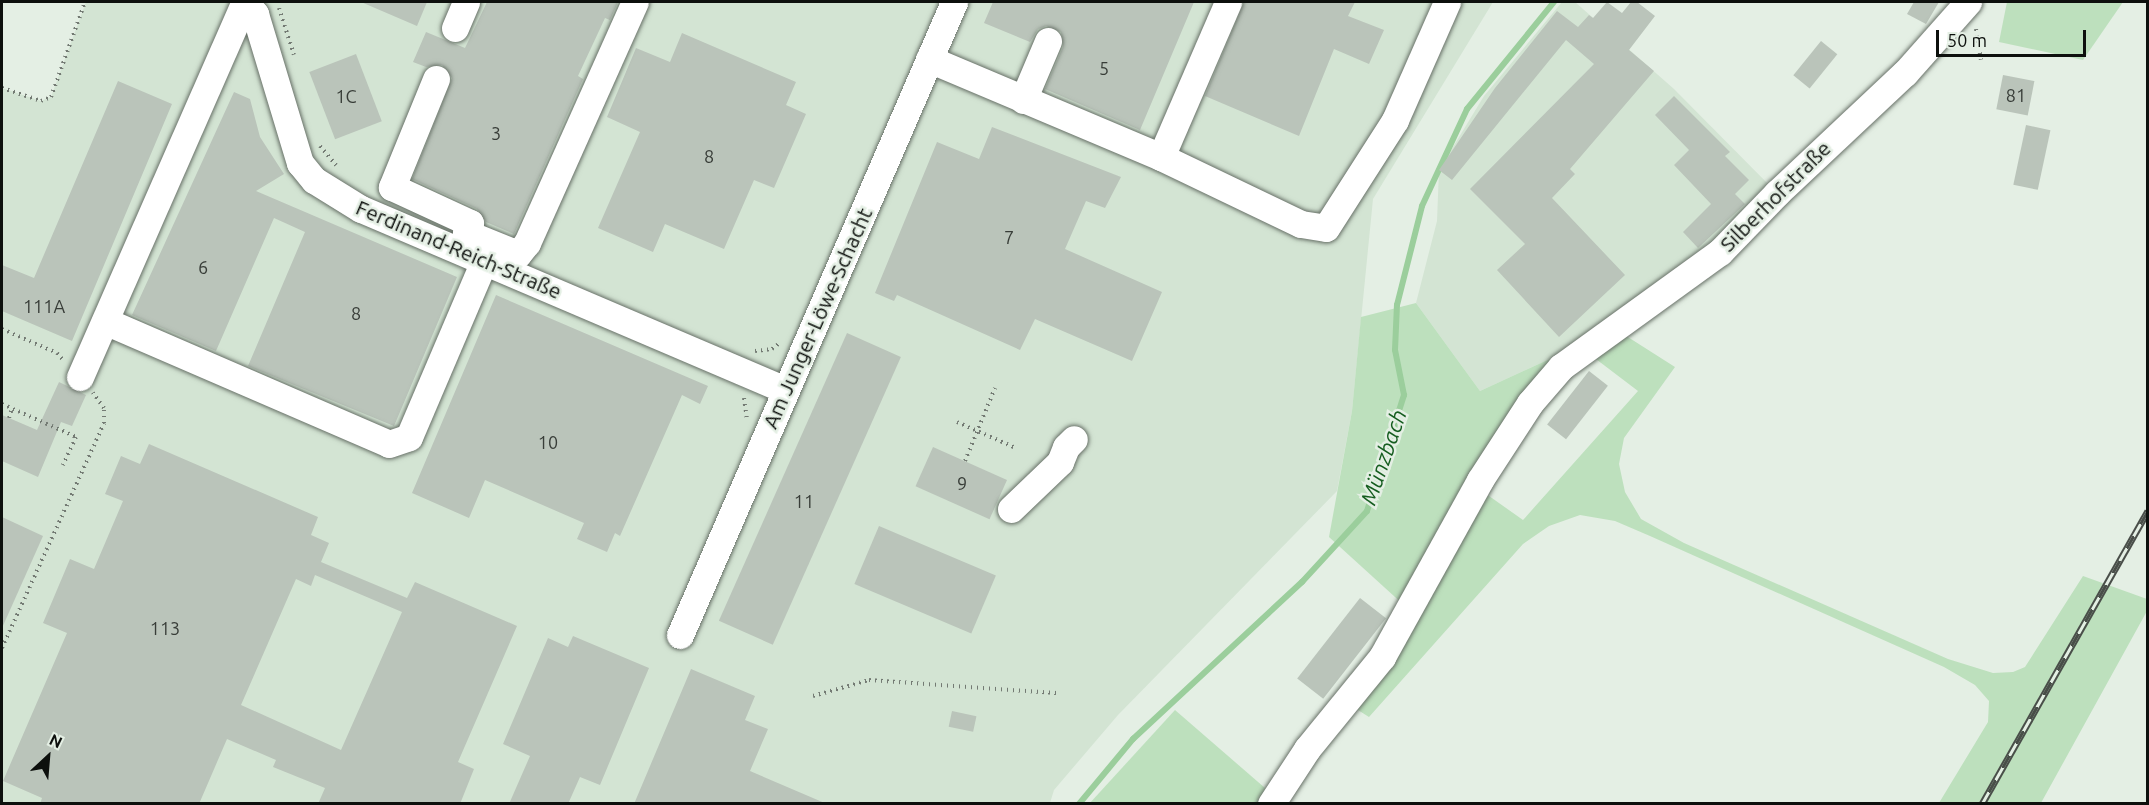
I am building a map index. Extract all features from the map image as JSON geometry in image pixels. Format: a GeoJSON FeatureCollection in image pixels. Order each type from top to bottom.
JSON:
{"type":"FeatureCollection","features":[{"type":"Feature","properties":{"kind":"street"},"geometry":{"type":"LineString","coordinates":[[80,377],[245,2]]}},
{"type":"Feature","properties":{"kind":"street","name":"Ferdinand-Reich-Straße"},"geometry":{"type":"LineString","coordinates":[[245,2],[255,14],[300,163],[314,180],[337,195],[380,217],[785,390]]}},
{"type":"Feature","properties":{"kind":"street"},"geometry":{"type":"LineString","coordinates":[[455,28],[466,2]]}},
{"type":"Feature","properties":{"kind":"street"},"geometry":{"type":"LineString","coordinates":[[392,187],[470,223],[466,233],[518,254],[526,243],[635,2]]}},
{"type":"Feature","properties":{"kind":"street","name":"Am Junger-Löwe-Schacht"},"geometry":{"type":"LineString","coordinates":[[680,635],[954,2]]}},
{"type":"Feature","properties":{"kind":"street"},"geometry":{"type":"LineString","coordinates":[[1161,157],[1228,2]]}},
{"type":"Feature","properties":{"kind":"street"},"geometry":{"type":"LineString","coordinates":[[929,59],[1161,157],[1301,224],[1326,228],[1395,120],[1447,2]]}},
{"type":"Feature","properties":{"kind":"street","name":"Silberhofstraße"},"geometry":{"type":"LineString","coordinates":[[1271,804],[1307,749],[1382,657],[1480,480],[1530,404],[1561,367],[1720,252],[1777,193],[1905,73],[1968,2]]}},
{"type":"Feature","properties":{"kind":"street"},"geometry":{"type":"LineString","coordinates":[[1023,100],[1048,41]]}},
{"type":"Feature","properties":{"kind":"street"},"geometry":{"type":"LineString","coordinates":[[380,217],[436,79]]}},
{"type":"Feature","properties":{"kind":"street"},"geometry":{"type":"LineString","coordinates":[[105,321],[388,444],[409,437],[484,261]]}},
{"type":"Feature","properties":{"kind":"street"},"geometry":{"type":"LineString","coordinates":[[1011,510],[1060,462],[1066,447],[1074,440]]}},
{"type":"Feature","properties":{"kind":"path"},"geometry":{"type":"LineString","coordinates":[[2,88],[41,101],[51,97],[85,2]]}},
{"type":"Feature","properties":{"kind":"path"},"geometry":{"type":"LineString","coordinates":[[276,2],[295,60]]}},
{"type":"Feature","properties":{"kind":"path"},"geometry":{"type":"LineString","coordinates":[[318,143],[344,171]]}},
{"type":"Feature","properties":{"kind":"path"},"geometry":{"type":"LineString","coordinates":[[2,329],[57,353],[80,377],[104,408],[106,416],[2,648]]}},
{"type":"Feature","properties":{"kind":"path"},"geometry":{"type":"LineString","coordinates":[[745,347],[756,352],[772,350],[788,334]]}},
{"type":"Feature","properties":{"kind":"path"},"geometry":{"type":"LineString","coordinates":[[965,461],[995,388]]}},
{"type":"Feature","properties":{"kind":"path"},"geometry":{"type":"LineString","coordinates":[[742,395],[747,401],[746,428]]}},
{"type":"Feature","properties":{"kind":"path"},"geometry":{"type":"LineString","coordinates":[[2,404],[76,436],[63,465]]}},
{"type":"Feature","properties":{"kind":"path"},"geometry":{"type":"LineString","coordinates":[[9,418],[12,409]]}},
{"type":"Feature","properties":{"kind":"path"},"geometry":{"type":"LineString","coordinates":[[957,422],[1016,448]]}},
{"type":"Feature","properties":{"kind":"path"},"geometry":{"type":"LineString","coordinates":[[813,696],[869,680],[1057,693]]}},
{"type":"Feature","properties":{"kind":"shaded area"},"geometry":{"type":"Polygon","coordinates":[[[86,2],[1493,2],[1373,199],[1352,411],[1337,491],[1118,715],[1054,790],[1050,803],[2,804],[2,88],[41,101],[51,97],[86,2]]]}},
{"type":"Feature","properties":{"kind":"shaded area"},"geometry":{"type":"Polygon","coordinates":[[[1562,2],[1575,2],[1674,89],[1777,193],[1720,252],[1554,357],[1480,391],[1416,303],[1437,221],[1439,170],[1484,96],[1562,2]]]}},
{"type":"Feature","properties":{"kind":"green space"},"geometry":{"type":"Polygon","coordinates":[[[2007,2],[2123,2],[2083,60],[1999,42],[2007,2]]]}},
{"type":"Feature","properties":{"kind":"green space"},"geometry":{"type":"Polygon","coordinates":[[[1416,303],[1480,391],[1554,357],[1406,607],[1329,537],[1352,411],[1361,317],[1416,303]]]}},
{"type":"Feature","properties":{"kind":"green space"},"geometry":{"type":"Polygon","coordinates":[[[1620,332],[1675,367],[1624,438],[1619,464],[1625,492],[1641,519],[1684,543],[1948,659],[1993,673],[2013,672],[2025,667],[2083,576],[2147,599],[2147,611],[2041,803],[1939,803],[1988,722],[1989,701],[1975,685],[1944,667],[1650,536],[1615,521],[1580,515],[1549,526],[1523,544],[1369,717],[1350,705],[1482,491],[1523,520],[1638,391],[1588,353],[1620,332]]]}},
{"type":"Feature","properties":{"kind":"green space"},"geometry":{"type":"Polygon","coordinates":[[[1175,710],[1265,788],[1260,803],[1089,804],[1175,710]]]}},
{"type":"Feature","properties":{"kind":"building"},"geometry":{"type":"Polygon","coordinates":[[[361,2],[427,2],[417,26],[361,2]]]}},
{"type":"Feature","properties":{"kind":"building"},"geometry":{"type":"Polygon","coordinates":[[[487,2],[618,2],[610,20],[605,18],[578,76],[583,79],[514,234],[486,222],[477,209],[412,179],[452,78],[442,65],[426,67],[413,62],[426,32],[465,48],[487,2]]]}},
{"type":"Feature","properties":{"kind":"building"},"geometry":{"type":"Polygon","coordinates":[[[993,2],[1194,2],[1140,130],[1045,89],[1063,47],[1061,32],[1046,26],[1038,29],[1030,42],[984,23],[993,2]]]}},
{"type":"Feature","properties":{"kind":"building"},"geometry":{"type":"Polygon","coordinates":[[[1244,2],[1355,2],[1348,16],[1384,30],[1369,64],[1334,49],[1299,136],[1205,96],[1244,2]]]}},
{"type":"Feature","properties":{"kind":"building"},"geometry":{"type":"Polygon","coordinates":[[[1607,2],[1622,13],[1631,2],[1637,2],[1655,16],[1629,50],[1654,71],[1570,169],[1575,174],[1552,198],[1625,275],[1559,337],[1497,270],[1525,244],[1470,189],[1594,64],[1566,40],[1452,180],[1439,170],[1495,88],[1557,11],[1578,27],[1589,15],[1593,18],[1607,2]]]}},
{"type":"Feature","properties":{"kind":"building"},"geometry":{"type":"Polygon","coordinates":[[[1914,2],[1939,2],[1926,24],[1907,14],[1914,2]]]}},
{"type":"Feature","properties":{"kind":"building"},"geometry":{"type":"Polygon","coordinates":[[[682,33],[796,82],[786,105],[806,114],[774,188],[754,180],[724,249],[665,224],[653,252],[598,228],[640,132],[607,117],[636,48],[670,62],[682,33]]]}},
{"type":"Feature","properties":{"kind":"building"},"geometry":{"type":"Polygon","coordinates":[[[1821,41],[1837,54],[1810,88],[1793,75],[1821,41]]]}},
{"type":"Feature","properties":{"kind":"building"},"geometry":{"type":"Polygon","coordinates":[[[356,54],[382,121],[335,139],[309,72],[356,54]]]}},
{"type":"Feature","properties":{"kind":"building"},"geometry":{"type":"Polygon","coordinates":[[[2003,75],[2034,81],[2028,115],[1996,109],[2003,75]]]}},
{"type":"Feature","properties":{"kind":"building"},"geometry":{"type":"Polygon","coordinates":[[[118,81],[172,104],[72,341],[2,311],[2,265],[34,278],[118,81]]]}},
{"type":"Feature","properties":{"kind":"building"},"geometry":{"type":"Polygon","coordinates":[[[234,92],[250,99],[260,137],[284,174],[256,191],[457,277],[394,426],[248,366],[305,232],[274,218],[216,351],[132,315],[234,92]]]}},
{"type":"Feature","properties":{"kind":"building"},"geometry":{"type":"Polygon","coordinates":[[[1674,96],[1730,152],[1725,156],[1749,180],[1735,194],[1745,204],[1698,248],[1683,232],[1711,204],[1674,165],[1689,150],[1655,115],[1674,96]]]}},
{"type":"Feature","properties":{"kind":"building"},"geometry":{"type":"Polygon","coordinates":[[[2026,125],[2050,130],[2038,190],[2013,185],[2026,125]]]}},
{"type":"Feature","properties":{"kind":"building"},"geometry":{"type":"Polygon","coordinates":[[[992,127],[1121,177],[1105,208],[1086,201],[1065,249],[1162,292],[1132,361],[1035,319],[1020,350],[897,295],[894,301],[875,293],[937,142],[979,159],[992,127]]]}},
{"type":"Feature","properties":{"kind":"building"},"geometry":{"type":"Polygon","coordinates":[[[496,295],[708,386],[700,404],[682,395],[620,536],[615,533],[607,552],[577,539],[584,523],[485,480],[469,518],[412,493],[496,295]]]}},
{"type":"Feature","properties":{"kind":"building"},"geometry":{"type":"Polygon","coordinates":[[[847,333],[901,357],[773,645],[719,621],[847,333]]]}},
{"type":"Feature","properties":{"kind":"building"},"geometry":{"type":"Polygon","coordinates":[[[1589,371],[1608,386],[1566,439],[1547,425],[1589,371]]]}},
{"type":"Feature","properties":{"kind":"building"},"geometry":{"type":"Polygon","coordinates":[[[59,382],[86,395],[72,426],[61,422],[38,477],[2,461],[2,415],[37,430],[59,382]]]}},
{"type":"Feature","properties":{"kind":"building"},"geometry":{"type":"Polygon","coordinates":[[[149,444],[318,517],[311,535],[329,543],[321,562],[407,598],[415,582],[517,626],[458,762],[474,769],[460,804],[318,804],[325,788],[273,767],[276,760],[227,739],[199,804],[40,804],[42,798],[3,781],[67,633],[43,623],[70,559],[94,569],[123,501],[105,494],[121,456],[140,464],[149,444]],[[315,575],[311,586],[296,579],[241,705],[341,750],[402,612],[315,575]]]}},
{"type":"Feature","properties":{"kind":"building"},"geometry":{"type":"Polygon","coordinates":[[[933,447],[1007,480],[990,519],[916,486],[933,447]]]}},
{"type":"Feature","properties":{"kind":"building"},"geometry":{"type":"Polygon","coordinates":[[[2,517],[43,536],[2,628],[2,517]]]}},
{"type":"Feature","properties":{"kind":"building"},"geometry":{"type":"Polygon","coordinates":[[[879,526],[996,576],[971,634],[854,584],[879,526]]]}},
{"type":"Feature","properties":{"kind":"building"},"geometry":{"type":"Polygon","coordinates":[[[1360,598],[1386,618],[1323,699],[1297,678],[1360,598]]]}},
{"type":"Feature","properties":{"kind":"building"},"geometry":{"type":"Polygon","coordinates":[[[573,636],[649,668],[600,785],[580,777],[568,804],[509,804],[530,756],[503,744],[548,638],[568,647],[573,636]]]}},
{"type":"Feature","properties":{"kind":"building"},"geometry":{"type":"Polygon","coordinates":[[[691,669],[755,696],[745,720],[768,729],[750,771],[827,804],[634,804],[691,669]]]}},
{"type":"Feature","properties":{"kind":"building"},"geometry":{"type":"Polygon","coordinates":[[[952,711],[976,716],[973,732],[949,727],[952,711]]]}},
{"type":"Feature","properties":{"kind":"waterway","name":"Münzbach"},"geometry":{"type":"LineString","coordinates":[[1079,804],[1133,739],[1302,582],[1367,511],[1404,395],[1395,350],[1397,305],[1422,206],[1467,109],[1554,2]]}},
{"type":"Feature","properties":{"kind":"railway"},"geometry":{"type":"LineString","coordinates":[[1982,804],[2148,511]]}}]}
